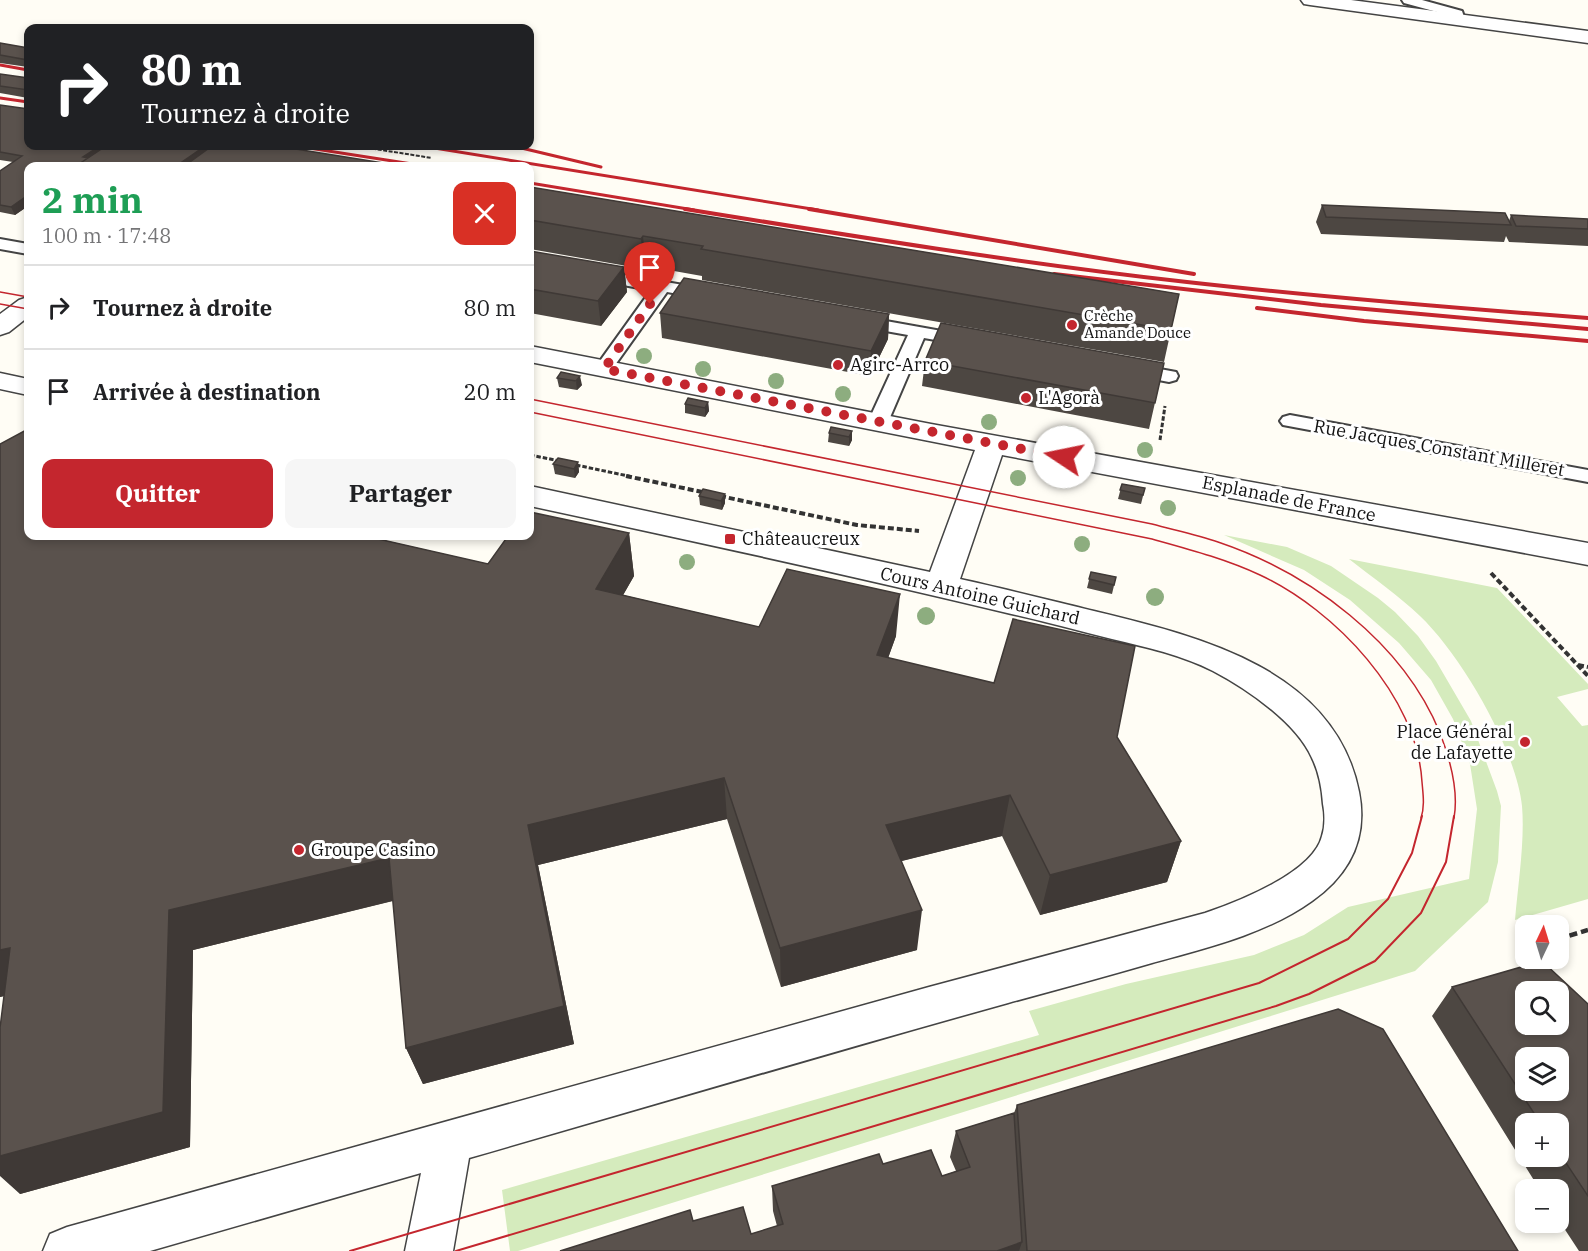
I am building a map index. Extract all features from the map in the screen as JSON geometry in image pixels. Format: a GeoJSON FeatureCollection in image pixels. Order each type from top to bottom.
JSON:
{"type":"FeatureCollection","features":[{"type":"Feature","properties":{"kind":"street"},"geometry":{"type":"LineString","coordinates":[[1310,0],[1588,37]]}},
{"type":"Feature","properties":{"kind":"street"},"geometry":{"type":"LineString","coordinates":[[0,327],[24,308]]}},
{"type":"Feature","properties":{"kind":"street","name":"Esplanade de France"},"geometry":{"type":"LineString","coordinates":[[534,355],[991,444],[1588,554]]}},
{"type":"Feature","properties":{"kind":"street"},"geometry":{"type":"LineString","coordinates":[[0,381],[24,386]]}},
{"type":"Feature","properties":{"kind":"street"},"geometry":{"type":"LineString","coordinates":[[942,585],[991,444]]}},
{"type":"Feature","properties":{"kind":"street","name":"Cours Antoine Guichard"},"geometry":{"type":"LineString","coordinates":[[67,1251],[1250,916],[1308,882],[1327,863],[1338,845],[1343,818],[1340,788],[1328,752],[1310,726],[1280,699],[1247,676],[1210,656],[1141,634],[942,585],[534,497]]}},
{"type":"Feature","properties":{"kind":"street"},"geometry":{"type":"LineString","coordinates":[[429,1251],[449,1144]]}},
{"type":"Feature","properties":{"kind":"lane"},"geometry":{"type":"LineString","coordinates":[[1408,0],[1458,14],[1459,20]]}},
{"type":"Feature","properties":{"kind":"lane"},"geometry":{"type":"LineString","coordinates":[[0,244],[24,248]]}},
{"type":"Feature","properties":{"kind":"lane"},"geometry":{"type":"LineString","coordinates":[[574,271],[720,297]]}},
{"type":"Feature","properties":{"kind":"lane"},"geometry":{"type":"LineString","coordinates":[[604,369],[662,286]]}},
{"type":"Feature","properties":{"kind":"lane"},"geometry":{"type":"LineString","coordinates":[[837,317],[987,344]]}},
{"type":"Feature","properties":{"kind":"lane"},"geometry":{"type":"LineString","coordinates":[[878,422],[918,332]]}},
{"type":"Feature","properties":{"kind":"lane"},"geometry":{"type":"LineString","coordinates":[[1112,366],[1170,376]]}},
{"type":"Feature","properties":{"kind":"lane","name":"Rue Jacques Constant Milleret"},"geometry":{"type":"LineString","coordinates":[[1290,421],[1588,476]]}},
{"type":"Feature","properties":{"kind":"path"},"geometry":{"type":"LineString","coordinates":[[381,150],[432,158]]}},
{"type":"Feature","properties":{"kind":"path"},"geometry":{"type":"LineString","coordinates":[[1153,474],[1170,376]]}},
{"type":"Feature","properties":{"kind":"path"},"geometry":{"type":"LineString","coordinates":[[534,455],[857,525],[936,533],[960,538]]}},
{"type":"Feature","properties":{"kind":"path"},"geometry":{"type":"LineString","coordinates":[[1491,573],[1588,676]]}},
{"type":"Feature","properties":{"kind":"path"},"geometry":{"type":"LineString","coordinates":[[1577,665],[1588,667]]}},
{"type":"Feature","properties":{"kind":"path"},"geometry":{"type":"LineString","coordinates":[[1569,936],[1588,930]]}},
{"type":"Feature","properties":{"kind":"green space"},"geometry":{"type":"Polygon","coordinates":[[[1224,535],[1287,547],[1331,566],[1395,612],[1418,636],[1436,661],[1471,721],[1501,806],[1498,862],[1488,902],[1415,971],[518,1251],[510,1251],[502,1190],[1039,1035],[1029,1011],[1126,984],[1254,955],[1304,935],[1348,907],[1469,879],[1477,809],[1470,764],[1453,719],[1431,680],[1399,643],[1350,600],[1304,570],[1224,535]]]}},
{"type":"Feature","properties":{"kind":"green space"},"geometry":{"type":"Polygon","coordinates":[[[1349,559],[1497,588],[1588,684],[1588,689],[1557,697],[1582,726],[1588,725],[1588,899],[1532,915],[1515,915],[1523,819],[1518,783],[1498,731],[1469,678],[1436,633],[1403,601],[1349,559]]]}},
{"type":"Feature","properties":{"kind":"building"},"geometry":{"type":"Polygon","coordinates":[[[0,43],[24,47],[24,59],[0,55],[0,43]]]}},
{"type":"Feature","properties":{"kind":"building"},"geometry":{"type":"Polygon","coordinates":[[[0,74],[24,77],[24,89],[0,86],[0,74]]]}},
{"type":"Feature","properties":{"kind":"building"},"geometry":{"type":"Polygon","coordinates":[[[0,105],[24,108],[24,150],[94,150],[83,157],[88,158],[82,162],[24,162],[24,198],[11,207],[0,205],[0,171],[22,156],[0,152],[0,105]]]}},
{"type":"Feature","properties":{"kind":"building"},"geometry":{"type":"Polygon","coordinates":[[[100,150],[199,150],[182,162],[82,162],[100,150]]]}},
{"type":"Feature","properties":{"kind":"building"},"geometry":{"type":"Polygon","coordinates":[[[206,150],[302,150],[377,162],[190,162],[206,150]]]}},
{"type":"Feature","properties":{"kind":"building"},"geometry":{"type":"Polygon","coordinates":[[[534,188],[1179,294],[1171,330],[701,249],[703,246],[643,236],[641,239],[534,221],[534,188]]]}},
{"type":"Feature","properties":{"kind":"building"},"geometry":{"type":"Polygon","coordinates":[[[1322,205],[1505,213],[1511,225],[1326,217],[1322,205]]]}},
{"type":"Feature","properties":{"kind":"building"},"geometry":{"type":"Polygon","coordinates":[[[1511,215],[1588,219],[1588,229],[1516,226],[1511,215]]]}},
{"type":"Feature","properties":{"kind":"building"},"geometry":{"type":"Polygon","coordinates":[[[534,252],[624,267],[598,301],[534,290],[534,252]]]}},
{"type":"Feature","properties":{"kind":"building"},"geometry":{"type":"Polygon","coordinates":[[[684,278],[889,314],[871,351],[660,313],[684,278]]]}},
{"type":"Feature","properties":{"kind":"building"},"geometry":{"type":"Polygon","coordinates":[[[941,323],[1164,363],[1155,403],[925,361],[941,323]]]}},
{"type":"Feature","properties":{"kind":"building"},"geometry":{"type":"Polygon","coordinates":[[[561,372],[580,376],[576,381],[557,378],[561,372]]]}},
{"type":"Feature","properties":{"kind":"building"},"geometry":{"type":"Polygon","coordinates":[[[688,398],[708,402],[705,408],[685,404],[688,398]]]}},
{"type":"Feature","properties":{"kind":"building"},"geometry":{"type":"Polygon","coordinates":[[[831,427],[852,431],[849,437],[829,433],[831,427]]]}},
{"type":"Feature","properties":{"kind":"building","name":"Groupe Casino"},"geometry":{"type":"Polygon","coordinates":[[[24,431],[24,540],[383,540],[488,564],[505,540],[534,540],[534,513],[629,533],[596,589],[759,627],[787,569],[900,594],[877,655],[994,683],[1013,619],[1135,646],[1117,737],[1181,841],[1050,875],[1010,795],[886,825],[922,910],[780,948],[724,778],[528,825],[564,1006],[406,1048],[389,858],[169,910],[163,1112],[0,1156],[0,1028],[10,948],[0,950],[0,444],[24,431]]]}},
{"type":"Feature","properties":{"kind":"building"},"geometry":{"type":"Polygon","coordinates":[[[558,458],[578,462],[574,469],[553,464],[558,458]]]}},
{"type":"Feature","properties":{"kind":"building"},"geometry":{"type":"Polygon","coordinates":[[[1122,484],[1145,488],[1143,495],[1120,490],[1122,484]]]}},
{"type":"Feature","properties":{"kind":"building"},"geometry":{"type":"Polygon","coordinates":[[[703,489],[725,494],[721,501],[699,496],[703,489]]]}},
{"type":"Feature","properties":{"kind":"building"},"geometry":{"type":"Polygon","coordinates":[[[1091,572],[1116,577],[1114,585],[1089,579],[1091,572]]]}},
{"type":"Feature","properties":{"kind":"building"},"geometry":{"type":"Polygon","coordinates":[[[1515,969],[1551,969],[1563,981],[1515,981],[1515,1035],[1569,1035],[1569,986],[1588,1004],[1588,1196],[1569,1167],[1569,1113],[1534,1113],[1526,1101],[1569,1101],[1569,1047],[1515,1047],[1515,1084],[1452,987],[1515,969]]]}},
{"type":"Feature","properties":{"kind":"building"},"geometry":{"type":"Polygon","coordinates":[[[1338,1009],[1383,1029],[1518,1251],[1027,1251],[1017,1105],[1338,1009]]]}},
{"type":"Feature","properties":{"kind":"building"},"geometry":{"type":"Polygon","coordinates":[[[1014,1113],[1022,1242],[997,1251],[560,1251],[690,1210],[693,1221],[743,1207],[751,1234],[783,1224],[772,1186],[879,1154],[883,1164],[931,1150],[942,1176],[970,1167],[956,1131],[1014,1113]]]}},
{"type":"Feature","properties":{"kind":"tram line"},"geometry":{"type":"LineString","coordinates":[[0,292],[24,296]]}},
{"type":"Feature","properties":{"kind":"tram line"},"geometry":{"type":"LineString","coordinates":[[0,304],[24,308]]}},
{"type":"Feature","properties":{"kind":"tram line"},"geometry":{"type":"LineString","coordinates":[[534,400],[1152,524],[1210,539],[1252,555],[1319,592],[1350,615],[1403,669],[1424,700],[1444,743],[1454,786],[1454,818]]}},
{"type":"Feature","properties":{"kind":"tram line"},"geometry":{"type":"LineString","coordinates":[[534,413],[1152,539],[1247,569],[1288,590],[1316,610],[1343,633],[1367,659],[1388,688],[1405,718],[1417,750],[1423,796],[1421,818]]}},
{"type":"Feature","properties":{"kind":"tram line"},"geometry":{"type":"LineString","coordinates":[[350,1251],[1259,983],[1348,939],[1388,899],[1412,853],[1422,816]]}},
{"type":"Feature","properties":{"kind":"tram line"},"geometry":{"type":"LineString","coordinates":[[456,1251],[1276,1006],[1309,994],[1375,961],[1421,913],[1446,862],[1454,816]]}},
{"type":"Feature","properties":{"kind":"railway"},"geometry":{"type":"LineString","coordinates":[[0,65],[24,69]]}},
{"type":"Feature","properties":{"kind":"railway"},"geometry":{"type":"LineString","coordinates":[[0,98],[24,101]]}},
{"type":"Feature","properties":{"kind":"railway"},"geometry":{"type":"LineString","coordinates":[[322,150],[399,162]]}},
{"type":"Feature","properties":{"kind":"railway"},"geometry":{"type":"LineString","coordinates":[[447,150],[521,162]]}},
{"type":"Feature","properties":{"kind":"railway"},"geometry":{"type":"LineString","coordinates":[[530,150],[601,167]]}},
{"type":"Feature","properties":{"kind":"railway"},"geometry":{"type":"LineString","coordinates":[[534,164],[818,210]]}},
{"type":"Feature","properties":{"kind":"railway"},"geometry":{"type":"LineString","coordinates":[[534,184],[694,210]]}},
{"type":"Feature","properties":{"kind":"railway"},"geometry":{"type":"LineString","coordinates":[[685,209],[936,249],[1124,275],[1337,297],[1588,318]]}},
{"type":"Feature","properties":{"kind":"railway"},"geometry":{"type":"LineString","coordinates":[[809,209],[1194,274]]}},
{"type":"Feature","properties":{"kind":"railway"},"geometry":{"type":"LineString","coordinates":[[1054,274],[1321,305],[1588,329]]}},
{"type":"Feature","properties":{"kind":"railway"},"geometry":{"type":"LineString","coordinates":[[1257,308],[1364,321],[1588,341]]}},
{"type":"Feature","properties":{"kind":"place","name":"Crèche Amande Douce"},"geometry":{"type":"Point","coordinates":[1072,325]}},
{"type":"Feature","properties":{"kind":"place","name":"Agirc-Arrco"},"geometry":{"type":"Point","coordinates":[838,365]}},
{"type":"Feature","properties":{"kind":"place","name":"L'Agorà"},"geometry":{"type":"Point","coordinates":[1026,398]}},
{"type":"Feature","properties":{"kind":"place","name":"Châteaucreux"},"geometry":{"type":"Point","coordinates":[730,539]}},
{"type":"Feature","properties":{"kind":"place","name":"Place Général de Lafayette"},"geometry":{"type":"Point","coordinates":[1525,742]}},
{"type":"Feature","properties":{"kind":"place","name":"Groupe Casino"},"geometry":{"type":"Point","coordinates":[299,850]}},
{"type":"Feature","properties":{"kind":"route"},"geometry":{"type":"LineString","coordinates":[[650,304],[604,369],[1064,457]]}}]}
